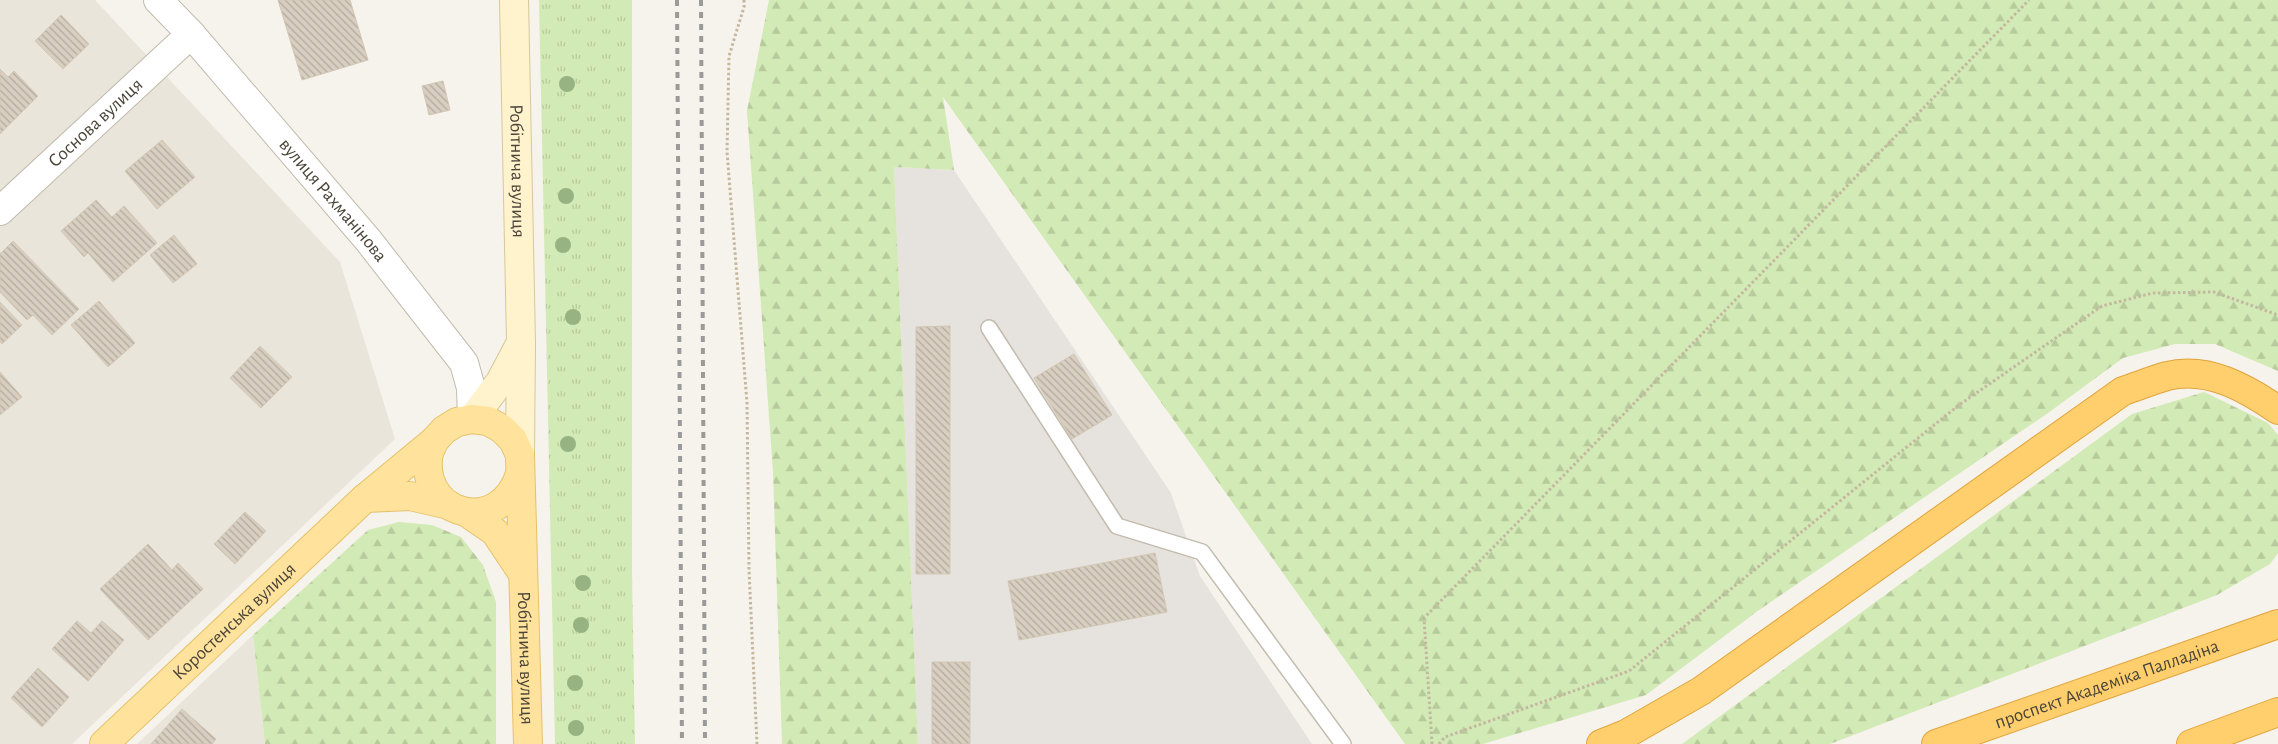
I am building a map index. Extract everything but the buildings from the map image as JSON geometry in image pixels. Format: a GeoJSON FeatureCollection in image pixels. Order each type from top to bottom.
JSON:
{"type":"FeatureCollection","features":[{"type":"Feature","properties":{"kind":"highway"},"geometry":{"type":"LineString","coordinates":[[1601,744],[1626,734],[1701,691],[2123,391],[2169,376],[2206,374],[2250,391],[2278,410]]}},
{"type":"Feature","properties":{"kind":"highway"},"geometry":{"type":"LineString","coordinates":[[2214,647],[2270,611],[2278,603]]}},
{"type":"Feature","properties":{"kind":"highway","name":"проспект Академіка Палладіна"},"geometry":{"type":"LineString","coordinates":[[1936,744],[2278,624]]}},
{"type":"Feature","properties":{"kind":"highway"},"geometry":{"type":"LineString","coordinates":[[2191,744],[2278,712]]}},
{"type":"Feature","properties":{"kind":"main road"},"geometry":{"type":"LineString","coordinates":[[365,498],[410,496],[457,508],[483,512],[499,505],[509,497],[516,486],[520,464],[513,440],[502,428],[488,421],[472,419],[457,422],[444,430],[434,441],[428,458],[428,475],[436,492],[457,508],[495,532],[523,574]]}},
{"type":"Feature","properties":{"kind":"main road","name":"Коростенська вулиця"},"geometry":{"type":"LineString","coordinates":[[104,744],[365,498],[434,441]]}},
{"type":"Feature","properties":{"kind":"main road","name":"Робітнича вулиця"},"geometry":{"type":"LineString","coordinates":[[520,464],[528,744]]}},
{"type":"Feature","properties":{"kind":"street","name":"вулиця Рахманінова"},"geometry":{"type":"LineString","coordinates":[[158,0],[190,34],[368,240],[464,362],[471,388],[472,419]]}},
{"type":"Feature","properties":{"kind":"street","name":"Робітнича вулиця"},"geometry":{"type":"LineString","coordinates":[[514,0],[521,343],[520,464]]}},
{"type":"Feature","properties":{"kind":"street","name":"Соснова вулиця"},"geometry":{"type":"LineString","coordinates":[[0,211],[190,34]]}},
{"type":"Feature","properties":{"kind":"street","name":"Робітнича вулиця"},"geometry":{"type":"LineString","coordinates":[[472,419],[500,382],[521,343]]}},
{"type":"Feature","properties":{"kind":"lane"},"geometry":{"type":"LineString","coordinates":[[988,328],[1117,526],[1202,552],[1343,744]]}},
{"type":"Feature","properties":{"kind":"path"},"geometry":{"type":"LineString","coordinates":[[745,0],[729,56],[727,152],[747,403],[750,570],[757,744]]}},
{"type":"Feature","properties":{"kind":"path"},"geometry":{"type":"LineString","coordinates":[[1432,744],[1424,618],[2029,0]]}},
{"type":"Feature","properties":{"kind":"path"},"geometry":{"type":"LineString","coordinates":[[1440,744],[1445,738],[1629,671],[1959,405],[2102,306],[2153,292],[2214,292],[2278,315]]}},
{"type":"Feature","properties":{"kind":"shaded area"},"geometry":{"type":"Polygon","coordinates":[[[0,0],[95,0],[340,262],[395,439],[72,744],[0,744],[0,0]]]}},
{"type":"Feature","properties":{"kind":"shaded area"},"geometry":{"type":"Polygon","coordinates":[[[894,167],[954,170],[1171,493],[1200,576],[1312,744],[918,744],[894,167]]]}},
{"type":"Feature","properties":{"kind":"shaded area"},"geometry":{"type":"Polygon","coordinates":[[[253,635],[265,744],[137,744],[253,635]]]}},
{"type":"Feature","properties":{"kind":"green space"},"geometry":{"type":"Polygon","coordinates":[[[539,0],[632,0],[632,572],[635,744],[555,744],[539,0]]]}},
{"type":"Feature","properties":{"kind":"green space"},"geometry":{"type":"Polygon","coordinates":[[[769,0],[2278,0],[2278,371],[2215,344],[2175,344],[2123,358],[2048,413],[1759,610],[1646,695],[1483,744],[1405,744],[943,97],[954,170],[894,167],[918,744],[782,744],[773,472],[747,111],[769,0]]]}},
{"type":"Feature","properties":{"kind":"green space"},"geometry":{"type":"Polygon","coordinates":[[[2204,392],[2268,423],[2278,435],[2278,553],[2270,564],[2217,595],[1830,744],[1682,744],[2132,414],[2204,392]]]}},
{"type":"Feature","properties":{"kind":"green space"},"geometry":{"type":"Polygon","coordinates":[[[399,522],[432,525],[461,537],[483,565],[496,602],[496,744],[265,744],[253,635],[368,530],[399,522]]]}},
{"type":"Feature","properties":{"kind":"railway"},"geometry":{"type":"LineString","coordinates":[[677,0],[682,744]]}},
{"type":"Feature","properties":{"kind":"railway"},"geometry":{"type":"LineString","coordinates":[[701,0],[705,744]]}}]}
